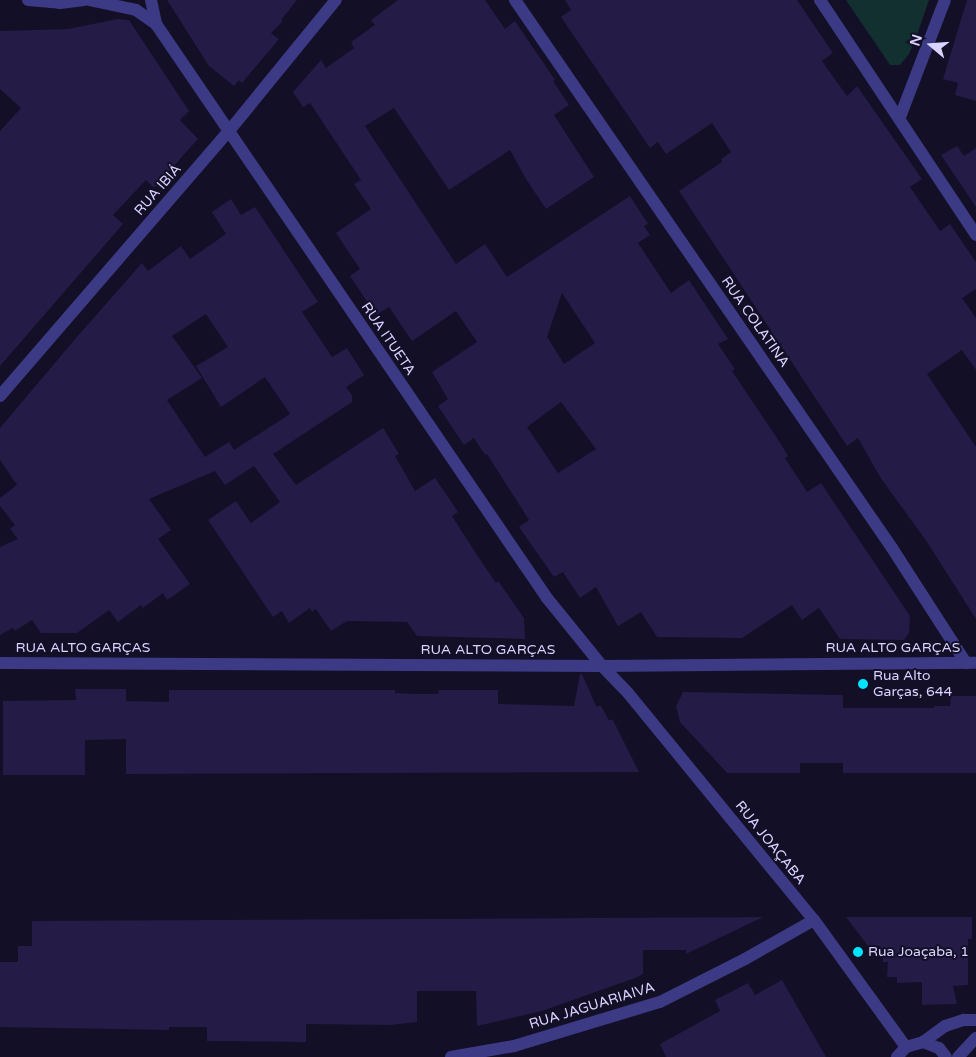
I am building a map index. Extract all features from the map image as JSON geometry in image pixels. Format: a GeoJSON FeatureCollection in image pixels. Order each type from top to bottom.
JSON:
{"type":"FeatureCollection","features":[{"type":"Feature","properties":{"kind":"street"},"geometry":{"type":"LineString","coordinates":[[28,0],[60,3],[84,0]]}},
{"type":"Feature","properties":{"kind":"street","name":"RUA ITUETA"},"geometry":{"type":"LineString","coordinates":[[89,0],[136,10],[156,24]]}},
{"type":"Feature","properties":{"kind":"street","name":"RUA ITUETA"},"geometry":{"type":"LineString","coordinates":[[150,0],[156,24],[547,598],[602,666]]}},
{"type":"Feature","properties":{"kind":"street","name":"RUA IBIÁ"},"geometry":{"type":"LineString","coordinates":[[0,396],[229,131],[336,0]]}},
{"type":"Feature","properties":{"kind":"street","name":"RUA COLATINA"},"geometry":{"type":"LineString","coordinates":[[515,0],[971,663]]}},
{"type":"Feature","properties":{"kind":"street"},"geometry":{"type":"LineString","coordinates":[[820,0],[900,117],[976,235]]}},
{"type":"Feature","properties":{"kind":"street"},"geometry":{"type":"LineString","coordinates":[[900,117],[945,0]]}},
{"type":"Feature","properties":{"kind":"street","name":"RUA ALTO GARÇAS"},"geometry":{"type":"LineString","coordinates":[[0,663],[602,666],[971,663]]}},
{"type":"Feature","properties":{"kind":"street","name":"RUA JOAÇABA"},"geometry":{"type":"LineString","coordinates":[[602,666],[628,693],[814,920],[906,1047]]}},
{"type":"Feature","properties":{"kind":"street","name":"RUA JAGUARIAIVA"},"geometry":{"type":"LineString","coordinates":[[452,1057],[514,1046],[660,1002],[745,959],[814,920]]}},
{"type":"Feature","properties":{"kind":"street"},"geometry":{"type":"LineString","coordinates":[[897,1057],[906,1047],[922,1042],[945,1026],[964,1020],[976,1020]]}},
{"type":"Feature","properties":{"kind":"street"},"geometry":{"type":"LineString","coordinates":[[958,1057],[976,1038]]}},
{"type":"Feature","properties":{"kind":"street"},"geometry":{"type":"LineString","coordinates":[[922,1042],[939,1048],[946,1057]]}},
{"type":"Feature","properties":{"kind":"green space"},"geometry":{"type":"Polygon","coordinates":[[[846,0],[929,0],[909,54],[900,65],[890,65],[846,0]]]}},
{"type":"Feature","properties":{"kind":"building"},"geometry":{"type":"Polygon","coordinates":[[[167,0],[297,0],[281,20],[283,21],[271,33],[279,39],[242,83],[239,80],[234,86],[209,66],[167,0]]]}},
{"type":"Feature","properties":{"kind":"building"},"geometry":{"type":"Polygon","coordinates":[[[398,0],[485,0],[505,29],[515,21],[555,80],[553,81],[569,105],[554,115],[594,177],[546,209],[510,150],[449,190],[394,108],[365,126],[456,264],[485,244],[507,277],[630,196],[648,224],[644,226],[650,235],[638,243],[671,293],[689,280],[728,339],[718,344],[735,369],[732,371],[779,441],[788,456],[785,458],[807,492],[821,483],[910,616],[909,633],[904,640],[840,639],[819,608],[802,620],[792,605],[742,638],[657,637],[641,612],[618,626],[596,587],[580,598],[563,572],[554,577],[519,527],[529,520],[487,454],[485,455],[474,438],[464,445],[438,406],[448,399],[432,372],[477,342],[456,311],[412,341],[389,307],[376,315],[350,276],[360,269],[336,233],[371,209],[354,184],[361,180],[310,103],[303,107],[293,92],[321,60],[326,68],[354,48],[351,42],[375,25],[371,20],[398,0]],[[562,293],[547,337],[564,364],[595,343],[562,293]],[[561,402],[527,427],[558,473],[596,449],[561,402]]]}},
{"type":"Feature","properties":{"kind":"building"},"geometry":{"type":"Polygon","coordinates":[[[565,0],[797,0],[833,53],[822,61],[847,96],[857,86],[922,179],[910,187],[940,231],[950,224],[976,262],[976,289],[962,298],[976,318],[976,370],[962,350],[927,374],[976,447],[976,619],[927,542],[880,477],[858,438],[847,446],[679,191],[722,162],[721,159],[731,152],[712,123],[666,154],[658,142],[650,148],[561,17],[571,10],[565,0]]]}},
{"type":"Feature","properties":{"kind":"building"},"geometry":{"type":"Polygon","coordinates":[[[967,0],[976,0],[976,101],[955,95],[958,83],[943,79],[967,0]]]}},
{"type":"Feature","properties":{"kind":"building"},"geometry":{"type":"Polygon","coordinates":[[[118,19],[129,20],[133,26],[189,111],[180,120],[198,139],[154,188],[146,180],[113,215],[123,224],[0,366],[0,131],[21,108],[0,89],[0,31],[68,29],[118,19]]]}},
{"type":"Feature","properties":{"kind":"building"},"geometry":{"type":"Polygon","coordinates":[[[957,146],[964,156],[976,148],[976,207],[941,155],[957,146]]]}},
{"type":"Feature","properties":{"kind":"building"},"geometry":{"type":"Polygon","coordinates":[[[231,199],[241,215],[255,207],[318,302],[302,312],[332,357],[347,348],[364,375],[346,387],[352,395],[352,402],[273,454],[296,485],[383,428],[399,454],[395,456],[415,491],[435,478],[446,494],[458,512],[452,516],[496,583],[498,581],[524,618],[525,639],[417,636],[407,622],[347,621],[331,631],[316,609],[312,612],[310,608],[289,623],[282,611],[273,617],[208,520],[236,501],[251,523],[280,502],[254,466],[225,485],[215,471],[149,499],[171,530],[158,539],[190,584],[167,600],[163,593],[143,608],[141,605],[118,622],[109,610],[77,633],[41,633],[32,620],[15,631],[13,628],[0,635],[0,547],[18,539],[10,529],[15,525],[0,506],[0,498],[17,485],[0,460],[0,428],[142,263],[148,271],[181,246],[190,259],[226,234],[212,212],[231,199]],[[206,314],[172,336],[202,378],[167,400],[205,457],[229,442],[234,450],[290,414],[265,377],[221,407],[196,366],[228,347],[206,314]]]}},
{"type":"Feature","properties":{"kind":"building"},"geometry":{"type":"Polygon","coordinates":[[[580,674],[582,674],[596,706],[601,706],[609,720],[613,720],[639,772],[126,774],[126,739],[85,740],[85,775],[3,775],[3,701],[76,700],[75,689],[126,689],[126,701],[169,702],[169,690],[395,690],[395,693],[438,694],[439,690],[498,690],[498,704],[574,706],[580,674]]]}},
{"type":"Feature","properties":{"kind":"building"},"geometry":{"type":"Polygon","coordinates":[[[683,692],[843,695],[843,708],[934,708],[934,706],[950,706],[951,696],[976,696],[976,773],[843,773],[843,763],[800,763],[800,773],[727,773],[680,722],[676,706],[683,692]]]}},
{"type":"Feature","properties":{"kind":"building"},"geometry":{"type":"Polygon","coordinates":[[[763,917],[686,954],[686,950],[643,950],[643,974],[635,978],[542,1011],[477,1026],[476,991],[417,991],[417,1022],[390,1025],[306,1024],[306,1042],[207,1041],[207,1027],[169,1027],[169,1030],[0,1027],[0,962],[18,962],[18,946],[32,946],[32,921],[763,917]]]}},
{"type":"Feature","properties":{"kind":"building"},"geometry":{"type":"Polygon","coordinates":[[[846,917],[972,917],[972,939],[968,939],[968,985],[953,986],[957,1004],[922,1005],[922,982],[897,983],[897,977],[887,977],[888,962],[883,962],[883,958],[881,958],[880,946],[868,946],[846,917]]]}},
{"type":"Feature","properties":{"kind":"building"},"geometry":{"type":"Polygon","coordinates":[[[782,980],[826,1057],[666,1057],[660,1044],[720,1011],[715,1000],[748,983],[755,995],[782,980]]]}},
{"type":"Feature","properties":{"kind":"place","name":"Rua Alto Garças, 644"},"geometry":{"type":"Point","coordinates":[863,684]}},
{"type":"Feature","properties":{"kind":"place","name":"Rua Joaçaba, 1"},"geometry":{"type":"Point","coordinates":[858,952]}}]}
